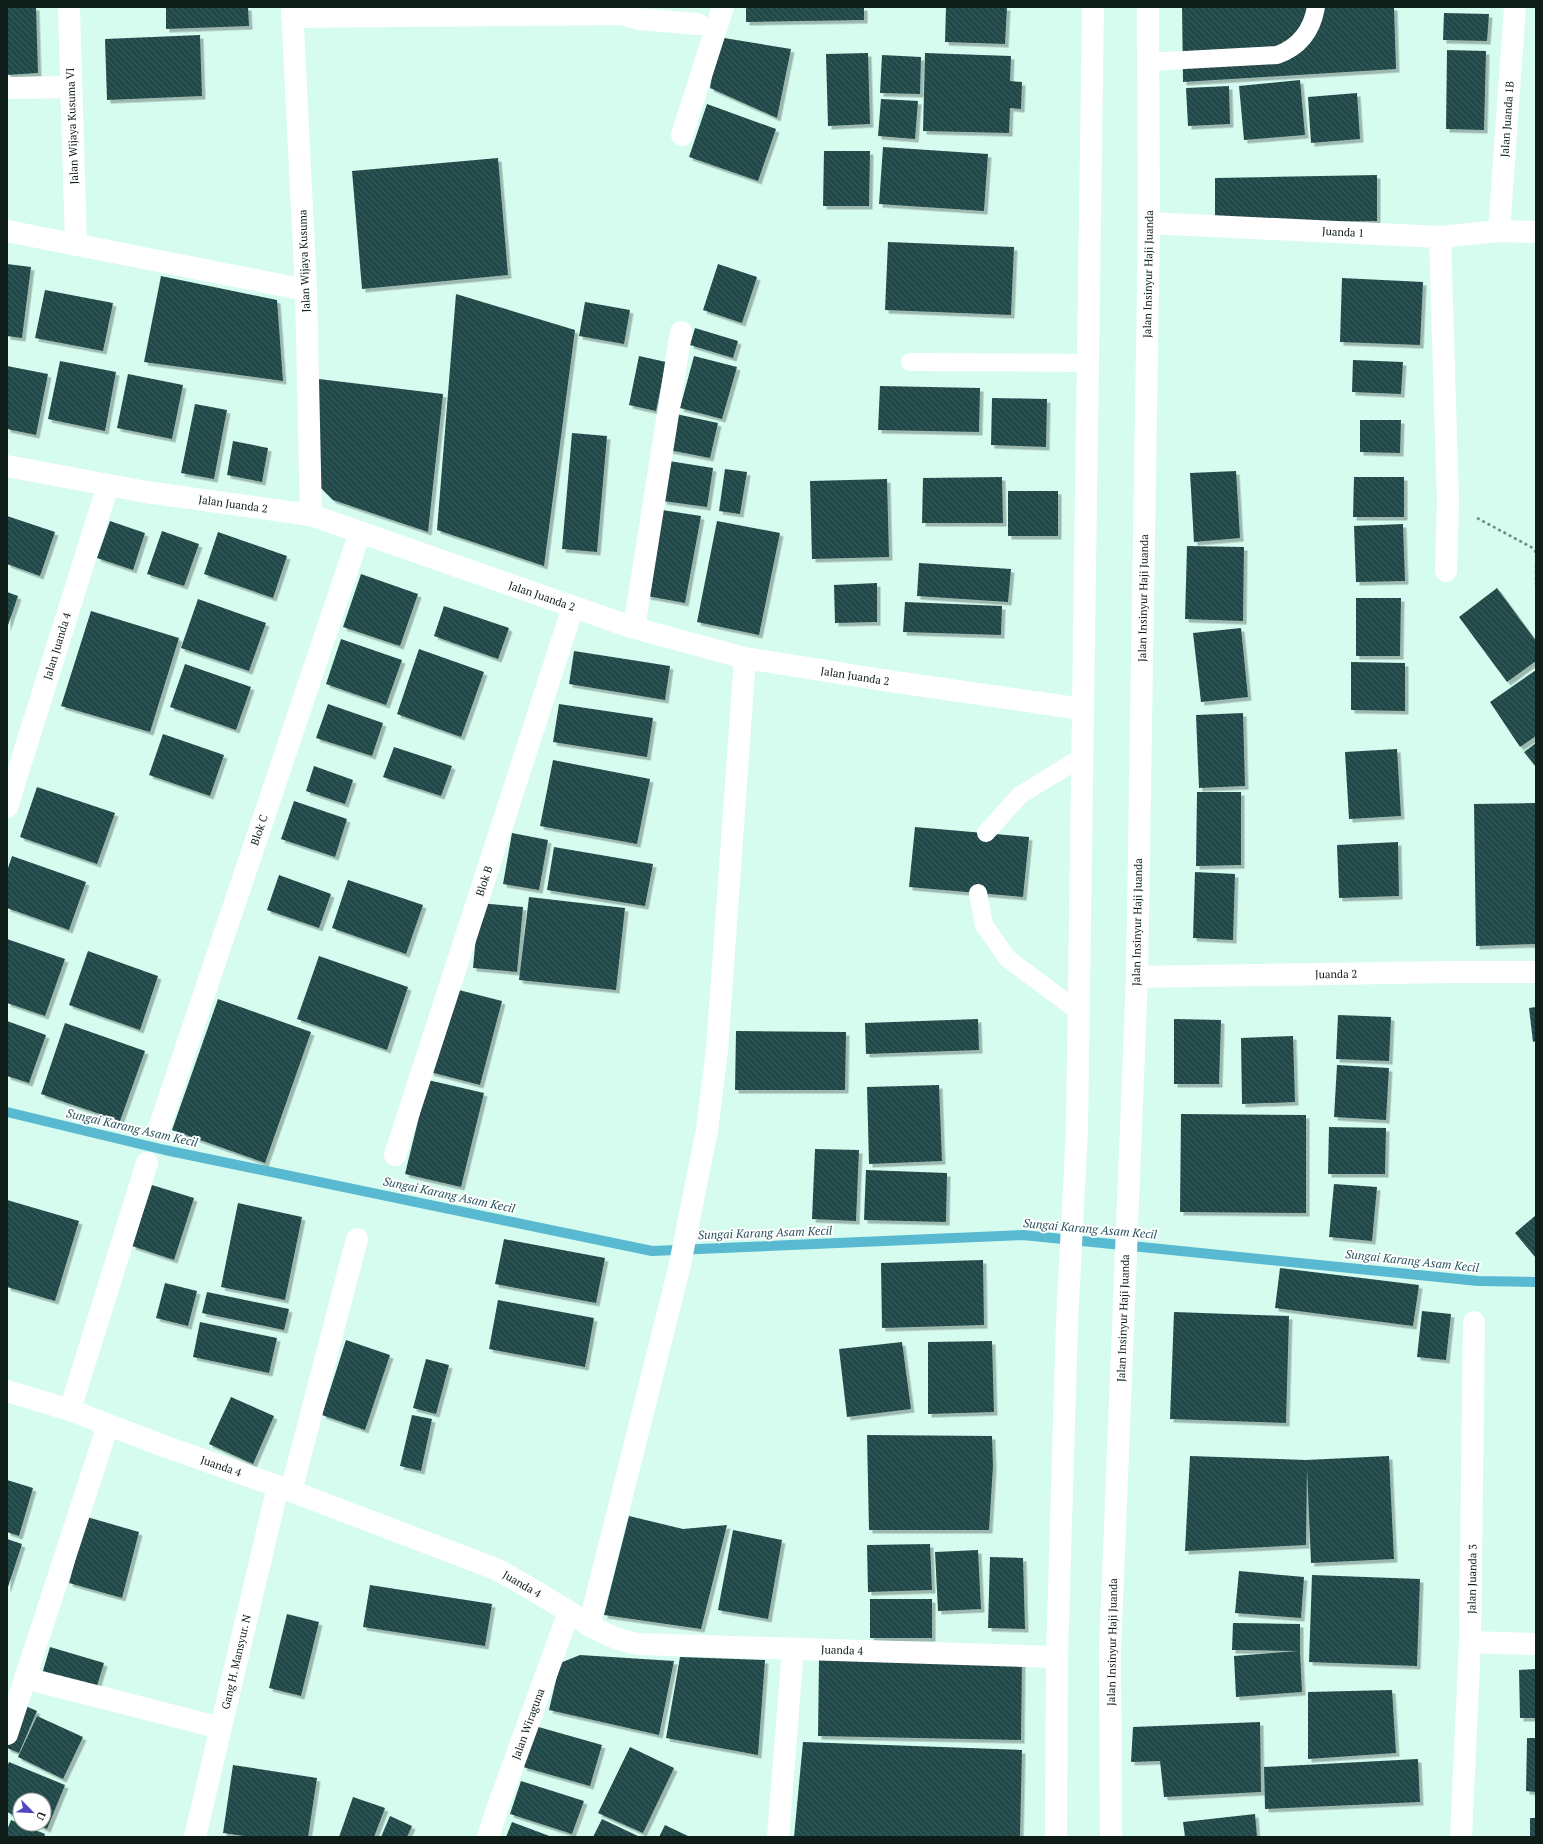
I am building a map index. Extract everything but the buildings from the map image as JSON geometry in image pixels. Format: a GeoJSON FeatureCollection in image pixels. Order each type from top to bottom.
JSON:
{"type":"FeatureCollection","features":[{"type":"Feature","properties":{"kind":"main road","name":"Jalan Wijaya Kusuma VI"},"geometry":{"type":"LineString","coordinates":[[69,7],[76,245]]}},
{"type":"Feature","properties":{"kind":"main road"},"geometry":{"type":"LineString","coordinates":[[682,134],[723,7]]}},
{"type":"Feature","properties":{"kind":"main road"},"geometry":{"type":"LineString","coordinates":[[1056,1837],[1057,1657],[1066,1322],[1077,1130],[1093,7]]}},
{"type":"Feature","properties":{"kind":"main road","name":"Jalan Insinyur Haji Juanda"},"geometry":{"type":"LineString","coordinates":[[1110,1837],[1110,1652],[1137,977],[1149,223],[1148,7]]}},
{"type":"Feature","properties":{"kind":"main road","name":"Jalan Juanda 1B"},"geometry":{"type":"LineString","coordinates":[[1499,231],[1515,7]]}},
{"type":"Feature","properties":{"kind":"main road"},"geometry":{"type":"LineString","coordinates":[[292,12],[622,14],[639,19],[698,24]]}},
{"type":"Feature","properties":{"kind":"main road","name":"Jalan Wijaya Kusuma"},"geometry":{"type":"LineString","coordinates":[[292,12],[306,290],[311,515]]}},
{"type":"Feature","properties":{"kind":"main road"},"geometry":{"type":"LineString","coordinates":[[7,88],[71,87]]}},
{"type":"Feature","properties":{"kind":"main road","name":"Juanda 1"},"geometry":{"type":"LineString","coordinates":[[1149,223],[1440,237],[1499,231],[1536,232]]}},
{"type":"Feature","properties":{"kind":"main road"},"geometry":{"type":"LineString","coordinates":[[7,231],[306,290]]}},
{"type":"Feature","properties":{"kind":"main road"},"geometry":{"type":"LineString","coordinates":[[1440,237],[1448,502],[1446,571]]}},
{"type":"Feature","properties":{"kind":"main road"},"geometry":{"type":"LineString","coordinates":[[634,628],[681,332]]}},
{"type":"Feature","properties":{"kind":"main road","name":"Jalan Juanda 2"},"geometry":{"type":"LineString","coordinates":[[7,466],[108,486],[311,515],[634,628],[745,658],[1082,709]]}},
{"type":"Feature","properties":{"kind":"main road","name":"Jalan Juanda 4"},"geometry":{"type":"LineString","coordinates":[[7,807],[108,486]]}},
{"type":"Feature","properties":{"kind":"main road","name":"Blok C"},"geometry":{"type":"LineString","coordinates":[[159,1128],[360,532]]}},
{"type":"Feature","properties":{"kind":"main road","name":"Blok B"},"geometry":{"type":"LineString","coordinates":[[395,1155],[573,607]]}},
{"type":"Feature","properties":{"kind":"main road"},"geometry":{"type":"LineString","coordinates":[[589,1626],[679,1269],[707,1130],[714,1084],[745,658]]}},
{"type":"Feature","properties":{"kind":"main road","name":"Juanda 2"},"geometry":{"type":"LineString","coordinates":[[1137,977],[1536,972]]}},
{"type":"Feature","properties":{"kind":"main road"},"geometry":{"type":"LineString","coordinates":[[70,1410],[147,1163]]}},
{"type":"Feature","properties":{"kind":"main road","name":"Gang H. Mansyur. N"},"geometry":{"type":"LineString","coordinates":[[195,1837],[221,1728],[284,1488],[357,1239]]}},
{"type":"Feature","properties":{"kind":"main road","name":"Jalan Juanda 3"},"geometry":{"type":"LineString","coordinates":[[1461,1837],[1470,1642],[1474,1322]]}},
{"type":"Feature","properties":{"kind":"main road","name":"Juanda 4"},"geometry":{"type":"LineString","coordinates":[[7,1391],[70,1410],[284,1488],[496,1570],[569,1612],[589,1626],[617,1639],[638,1644],[1057,1657]]}},
{"type":"Feature","properties":{"kind":"main road"},"geometry":{"type":"LineString","coordinates":[[7,1734],[108,1425]]}},
{"type":"Feature","properties":{"kind":"main road","name":"Jalan Wiraguna"},"geometry":{"type":"LineString","coordinates":[[488,1837],[503,1791],[569,1612]]}},
{"type":"Feature","properties":{"kind":"main road"},"geometry":{"type":"LineString","coordinates":[[1470,1642],[1536,1644]]}},
{"type":"Feature","properties":{"kind":"main road"},"geometry":{"type":"LineString","coordinates":[[778,1837],[793,1649]]}},
{"type":"Feature","properties":{"kind":"main road"},"geometry":{"type":"LineString","coordinates":[[25,1677],[221,1728]]}},
{"type":"Feature","properties":{"kind":"lane"},"geometry":{"type":"LineString","coordinates":[[1148,62],[1278,55],[1295,47],[1306,36],[1315,15],[1316,7]]}},
{"type":"Feature","properties":{"kind":"lane"},"geometry":{"type":"LineString","coordinates":[[910,362],[1088,362]]}},
{"type":"Feature","properties":{"kind":"lane"},"geometry":{"type":"LineString","coordinates":[[986,833],[1020,795],[1082,757]]}},
{"type":"Feature","properties":{"kind":"lane"},"geometry":{"type":"LineString","coordinates":[[978,893],[984,925],[1008,959],[1078,1010]]}},
{"type":"Feature","properties":{"kind":"path"},"geometry":{"type":"LineString","coordinates":[[1448,502],[1531,547],[1536,556]]}},
{"type":"Feature","properties":{"kind":"path"},"geometry":{"type":"LineString","coordinates":[[1536,564],[1536,585]]}},
{"type":"Feature","properties":{"kind":"waterway","name":"Sungai Karang Asam Kecil"},"geometry":{"type":"LineString","coordinates":[[7,1112],[165,1150],[652,1251],[1023,1235],[1478,1281],[1536,1282]]}}]}
